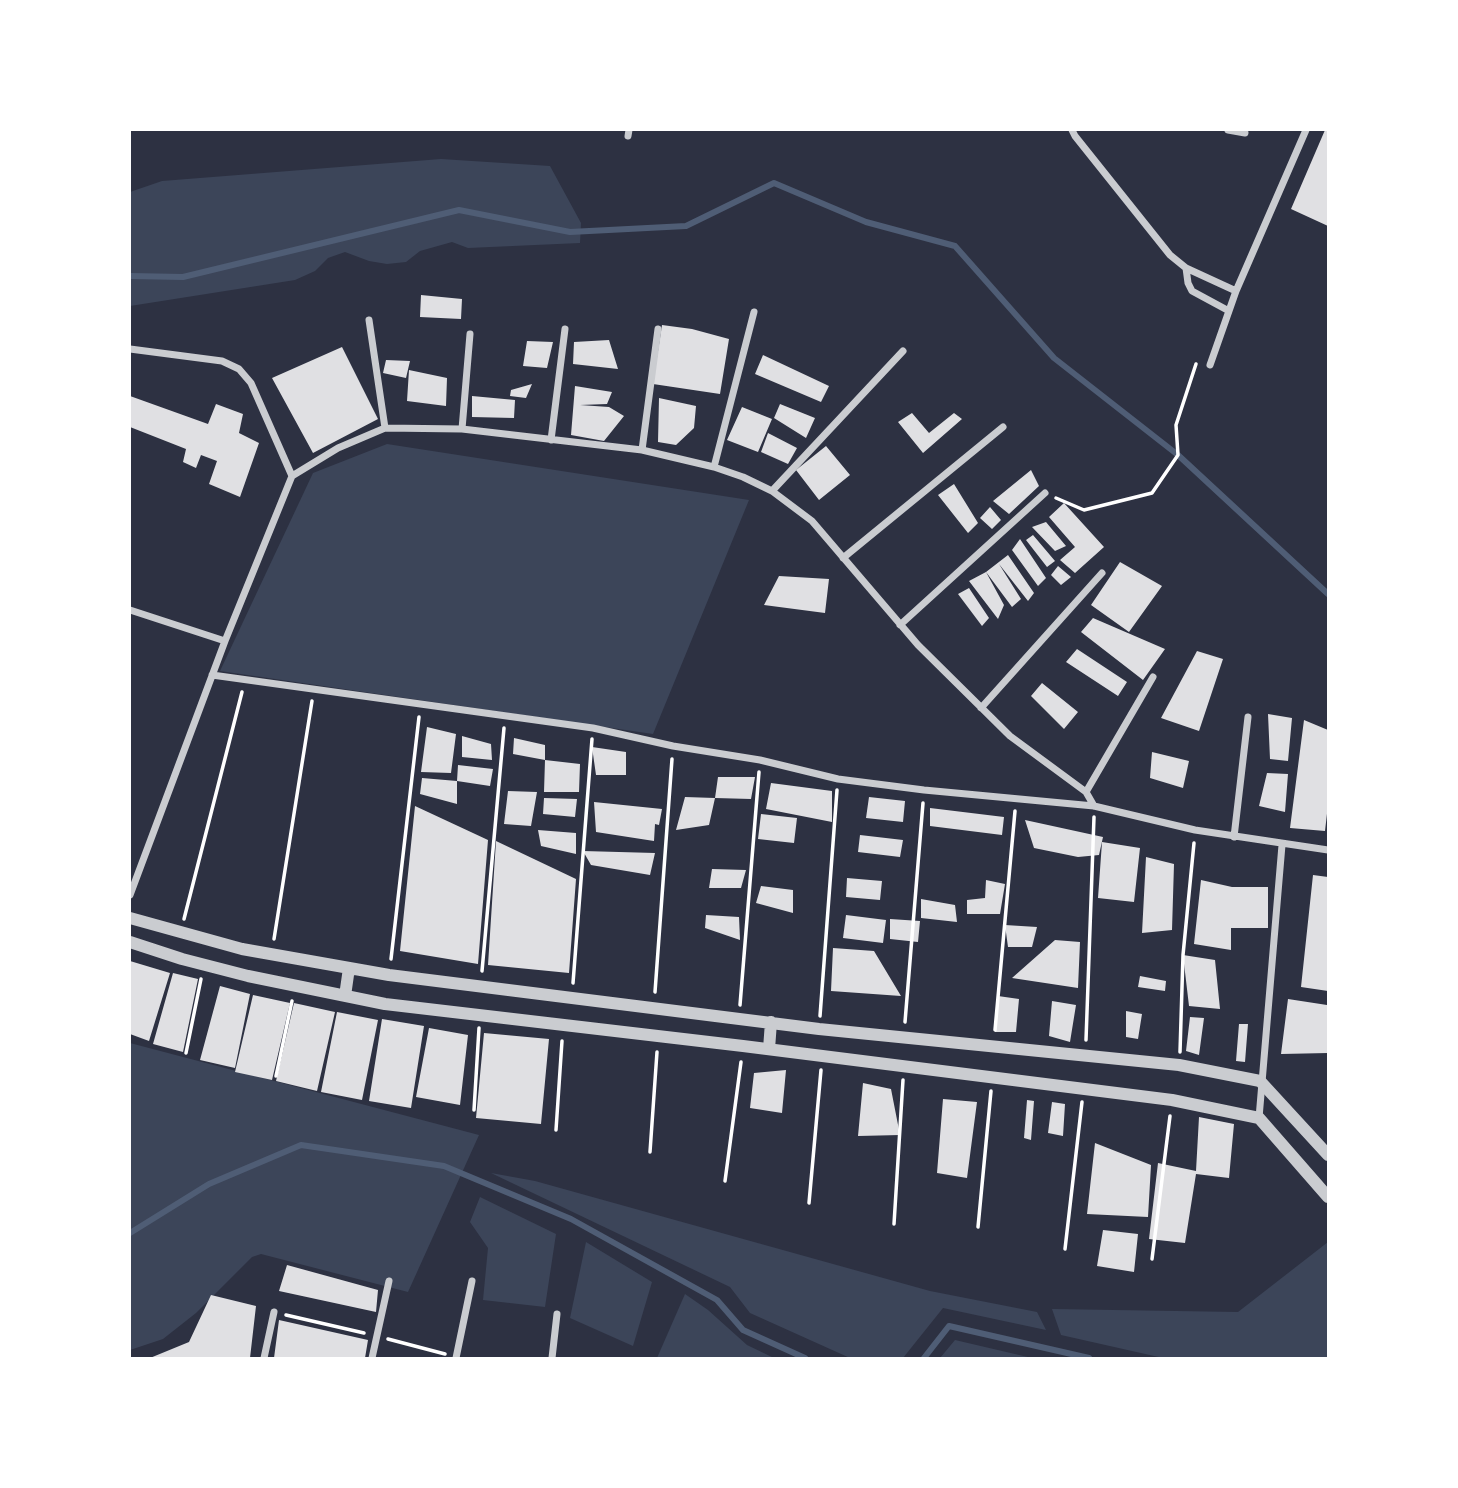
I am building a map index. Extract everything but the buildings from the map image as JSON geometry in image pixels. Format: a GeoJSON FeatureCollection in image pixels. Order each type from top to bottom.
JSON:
{"type":"FeatureCollection","features":[{"type":"Feature","properties":{"kind":"street"},"geometry":{"type":"LineString","coordinates":[[1072,130],[1170,255],[1186,268],[1236,291]]}},
{"type":"Feature","properties":{"kind":"street"},"geometry":{"type":"LineString","coordinates":[[1228,130],[1245,133]]}},
{"type":"Feature","properties":{"kind":"street"},"geometry":{"type":"LineString","coordinates":[[1210,365],[1236,291],[1306,130]]}},
{"type":"Feature","properties":{"kind":"street"},"geometry":{"type":"LineString","coordinates":[[1186,268],[1192,291],[1229,311]]}},
{"type":"Feature","properties":{"kind":"street"},"geometry":{"type":"LineString","coordinates":[[714,467],[754,313]]}},
{"type":"Feature","properties":{"kind":"street"},"geometry":{"type":"LineString","coordinates":[[369,320],[385,428]]}},
{"type":"Feature","properties":{"kind":"street"},"geometry":{"type":"LineString","coordinates":[[551,440],[565,329]]}},
{"type":"Feature","properties":{"kind":"street"},"geometry":{"type":"LineString","coordinates":[[642,450],[658,330]]}},
{"type":"Feature","properties":{"kind":"street"},"geometry":{"type":"LineString","coordinates":[[462,429],[470,334]]}},
{"type":"Feature","properties":{"kind":"street"},"geometry":{"type":"LineString","coordinates":[[130,349],[222,361],[239,369],[251,383],[292,476]]}},
{"type":"Feature","properties":{"kind":"street"},"geometry":{"type":"LineString","coordinates":[[772,491],[903,351]]}},
{"type":"Feature","properties":{"kind":"street"},"geometry":{"type":"LineString","coordinates":[[843,558],[1003,427]]}},
{"type":"Feature","properties":{"kind":"street"},"geometry":{"type":"LineString","coordinates":[[130,895],[225,641],[292,476],[338,448],[385,428],[462,429],[642,450],[714,467],[772,491],[812,521],[900,625],[981,708],[1010,736],[1086,792],[1094,806]]}},
{"type":"Feature","properties":{"kind":"street"},"geometry":{"type":"LineString","coordinates":[[900,625],[1045,494]]}},
{"type":"Feature","properties":{"kind":"street"},"geometry":{"type":"LineString","coordinates":[[981,708],[1102,573]]}},
{"type":"Feature","properties":{"kind":"street"},"geometry":{"type":"LineString","coordinates":[[130,610],[225,641]]}},
{"type":"Feature","properties":{"kind":"street"},"geometry":{"type":"LineString","coordinates":[[212,675],[593,728],[673,746],[760,760],[838,779],[1017,800],[1094,806],[1195,830],[1328,850]]}},
{"type":"Feature","properties":{"kind":"street"},"geometry":{"type":"LineString","coordinates":[[1086,792],[1153,677]]}},
{"type":"Feature","properties":{"kind":"street"},"geometry":{"type":"LineString","coordinates":[[1234,837],[1248,716]]}},
{"type":"Feature","properties":{"kind":"street"},"geometry":{"type":"LineString","coordinates":[[1259,1118],[1260,1080],[1282,845]]}},
{"type":"Feature","properties":{"kind":"street"},"geometry":{"type":"LineString","coordinates":[[130,918],[242,949],[389,975],[819,1029],[1179,1065],[1260,1080],[1328,1155]]}},
{"type":"Feature","properties":{"kind":"street"},"geometry":{"type":"LineString","coordinates":[[130,942],[204,965],[385,1004],[1172,1100],[1259,1118],[1328,1197]]}},
{"type":"Feature","properties":{"kind":"street"},"geometry":{"type":"LineString","coordinates":[[345,996],[349,968]]}},
{"type":"Feature","properties":{"kind":"street"},"geometry":{"type":"LineString","coordinates":[[769,1049],[771,1022]]}},
{"type":"Feature","properties":{"kind":"street"},"geometry":{"type":"LineString","coordinates":[[372,1359],[389,1281]]}},
{"type":"Feature","properties":{"kind":"street"},"geometry":{"type":"LineString","coordinates":[[456,1359],[472,1282]]}},
{"type":"Feature","properties":{"kind":"street"},"geometry":{"type":"LineString","coordinates":[[264,1359],[274,1312]]}},
{"type":"Feature","properties":{"kind":"street"},"geometry":{"type":"LineString","coordinates":[[552,1359],[557,1314]]}},
{"type":"Feature","properties":{"kind":"path"},"geometry":{"type":"LineString","coordinates":[[1045,494],[1084,510],[1152,494],[1178,455],[1176,425],[1199,355]]}},
{"type":"Feature","properties":{"kind":"path"},"geometry":{"type":"LineString","coordinates":[[181,932],[245,680]]}},
{"type":"Feature","properties":{"kind":"path"},"geometry":{"type":"LineString","coordinates":[[271,954],[314,690]]}},
{"type":"Feature","properties":{"kind":"path"},"geometry":{"type":"LineString","coordinates":[[389,975],[421,704]]}},
{"type":"Feature","properties":{"kind":"path"},"geometry":{"type":"LineString","coordinates":[[481,987],[505,716]]}},
{"type":"Feature","properties":{"kind":"path"},"geometry":{"type":"LineString","coordinates":[[572,999],[593,728]]}},
{"type":"Feature","properties":{"kind":"path"},"geometry":{"type":"LineString","coordinates":[[654,1008],[673,746]]}},
{"type":"Feature","properties":{"kind":"path"},"geometry":{"type":"LineString","coordinates":[[739,1018],[760,760]]}},
{"type":"Feature","properties":{"kind":"path"},"geometry":{"type":"LineString","coordinates":[[819,1029],[838,779]]}},
{"type":"Feature","properties":{"kind":"path"},"geometry":{"type":"LineString","coordinates":[[903,1038],[924,790]]}},
{"type":"Feature","properties":{"kind":"path"},"geometry":{"type":"LineString","coordinates":[[993,1046],[1017,800]]}},
{"type":"Feature","properties":{"kind":"path"},"geometry":{"type":"LineString","coordinates":[[1086,1056],[1094,806]]}},
{"type":"Feature","properties":{"kind":"path"},"geometry":{"type":"LineString","coordinates":[[1179,1065],[1183,955],[1195,830]]}},
{"type":"Feature","properties":{"kind":"path"},"geometry":{"type":"LineString","coordinates":[[186,1053],[204,965]]}},
{"type":"Feature","properties":{"kind":"path"},"geometry":{"type":"LineString","coordinates":[[276,1076],[296,986]]}},
{"type":"Feature","properties":{"kind":"path"},"geometry":{"type":"LineString","coordinates":[[474,1110],[480,1016]]}},
{"type":"Feature","properties":{"kind":"path"},"geometry":{"type":"LineString","coordinates":[[556,1130],[563,1025]]}},
{"type":"Feature","properties":{"kind":"path"},"geometry":{"type":"LineString","coordinates":[[650,1152],[659,1036]]}},
{"type":"Feature","properties":{"kind":"path"},"geometry":{"type":"LineString","coordinates":[[725,1181],[743,1046]]}},
{"type":"Feature","properties":{"kind":"path"},"geometry":{"type":"LineString","coordinates":[[809,1203],[822,1057]]}},
{"type":"Feature","properties":{"kind":"path"},"geometry":{"type":"LineString","coordinates":[[894,1224],[904,1068]]}},
{"type":"Feature","properties":{"kind":"path"},"geometry":{"type":"LineString","coordinates":[[978,1227],[992,1078]]}},
{"type":"Feature","properties":{"kind":"path"},"geometry":{"type":"LineString","coordinates":[[1065,1249],[1084,1090]]}},
{"type":"Feature","properties":{"kind":"path"},"geometry":{"type":"LineString","coordinates":[[1152,1259],[1172,1100]]}},
{"type":"Feature","properties":{"kind":"shaded area"},"geometry":{"type":"Polygon","coordinates":[[[441,159],[550,166],[581,223],[580,243],[468,248],[452,242],[420,251],[406,262],[387,264],[345,252],[328,258],[315,271],[295,280],[130,306],[130,192],[162,181],[441,159]]]}},
{"type":"Feature","properties":{"kind":"shaded area"},"geometry":{"type":"Polygon","coordinates":[[[387,444],[749,500],[653,734],[220,671],[313,473],[387,444]]]}},
{"type":"Feature","properties":{"kind":"shaded area"},"geometry":{"type":"Polygon","coordinates":[[[130,1043],[479,1135],[408,1292],[261,1254],[252,1257],[196,1313],[163,1339],[130,1350],[130,1043]]]}},
{"type":"Feature","properties":{"kind":"shaded area"},"geometry":{"type":"Polygon","coordinates":[[[491,1173],[535,1181],[930,1291],[1037,1312],[1046,1330],[943,1308],[903,1358],[850,1358],[750,1313],[730,1287],[491,1173]]]}},
{"type":"Feature","properties":{"kind":"shaded area"},"geometry":{"type":"Polygon","coordinates":[[[480,1197],[556,1234],[545,1307],[483,1300],[488,1248],[470,1222],[480,1197]]]}},
{"type":"Feature","properties":{"kind":"shaded area"},"geometry":{"type":"Polygon","coordinates":[[[586,1242],[652,1282],[633,1346],[570,1318],[586,1242]]]}},
{"type":"Feature","properties":{"kind":"shaded area"},"geometry":{"type":"Polygon","coordinates":[[[1328,1242],[1328,1358],[1163,1358],[1061,1335],[1052,1309],[1238,1312],[1328,1242]]]}},
{"type":"Feature","properties":{"kind":"shaded area"},"geometry":{"type":"Polygon","coordinates":[[[685,1294],[708,1310],[747,1345],[774,1358],[657,1358],[685,1294]]]}},
{"type":"Feature","properties":{"kind":"shaded area"},"geometry":{"type":"Polygon","coordinates":[[[955,1340],[1032,1358],[940,1358],[955,1340]]]}},
{"type":"Feature","properties":{"kind":"waterway"},"geometry":{"type":"LineString","coordinates":[[130,276],[183,277],[459,210],[570,232],[686,226],[774,183],[866,222],[955,246],[1054,358],[1178,455],[1328,594]]}},
{"type":"Feature","properties":{"kind":"waterway"},"geometry":{"type":"LineString","coordinates":[[130,1233],[209,1184],[301,1145],[444,1166],[571,1219],[717,1300],[743,1330],[805,1358]]}},
{"type":"Feature","properties":{"kind":"waterway"},"geometry":{"type":"LineString","coordinates":[[924,1358],[949,1326],[1089,1358]]}}]}
